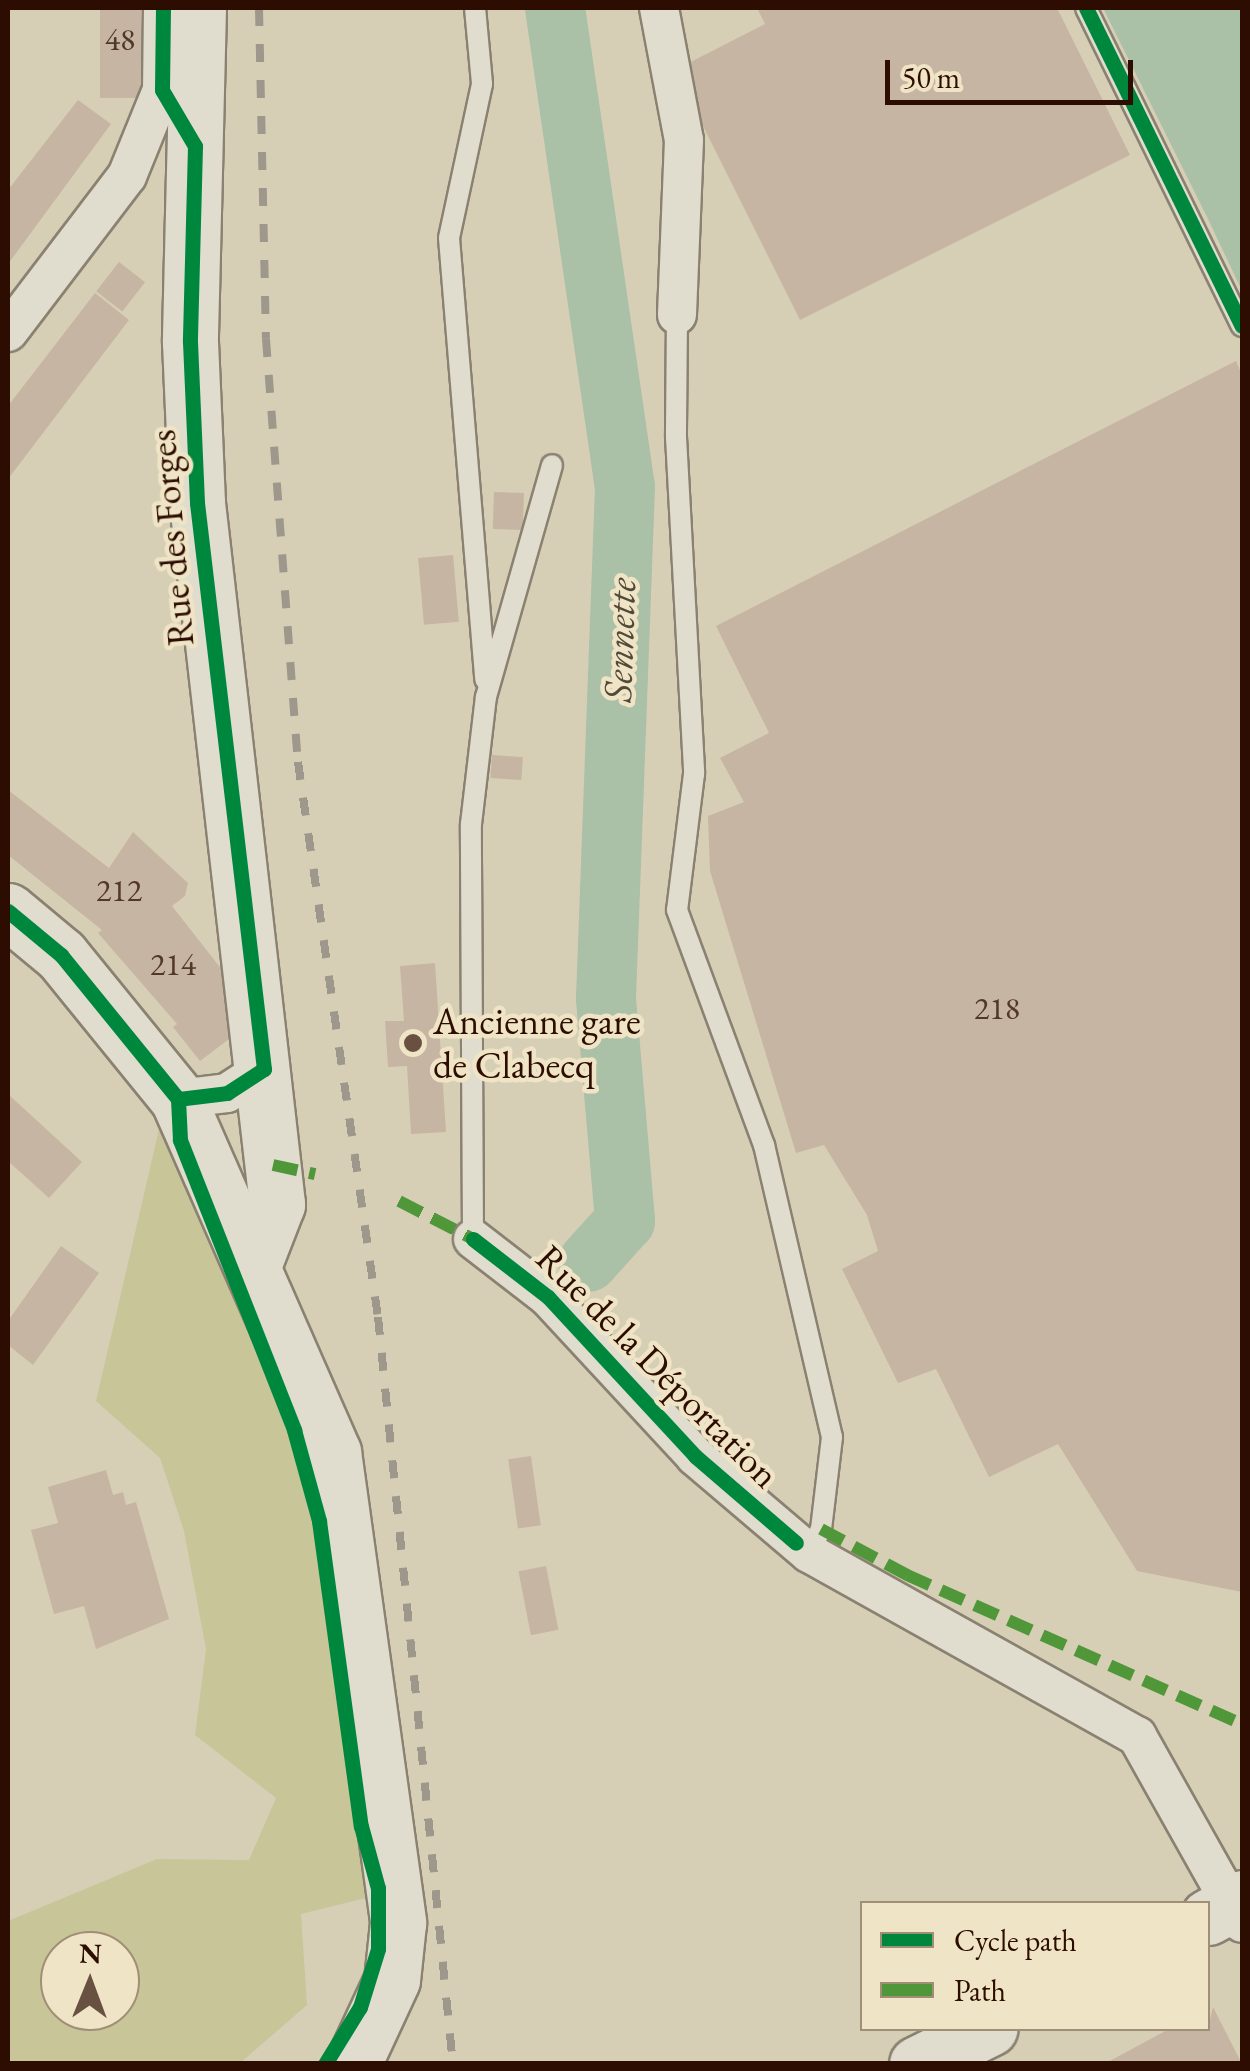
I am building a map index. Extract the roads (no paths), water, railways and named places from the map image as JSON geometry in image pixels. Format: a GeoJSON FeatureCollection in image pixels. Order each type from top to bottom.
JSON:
{"type":"FeatureCollection","features":[{"type":"Feature","properties":{"kind":"main road","name":"Rue des Forges"},"geometry":{"type":"LineString","coordinates":[[198,8],[190,342],[197,503],[277,1204],[253,1266]]}},
{"type":"Feature","properties":{"kind":"main road"},"geometry":{"type":"LineString","coordinates":[[8,912],[61,955],[178,1099],[332,1452],[394,1866],[392,1980],[353,2064]]}},
{"type":"Feature","properties":{"kind":"main road"},"geometry":{"type":"LineString","coordinates":[[917,2064],[984,2031]]}},
{"type":"Feature","properties":{"kind":"street"},"geometry":{"type":"LineString","coordinates":[[8,332],[127,176],[162,90],[164,8]]}},
{"type":"Feature","properties":{"kind":"street"},"geometry":{"type":"LineString","coordinates":[[659,8],[684,140],[677,315]]}},
{"type":"Feature","properties":{"kind":"street"},"geometry":{"type":"LineString","coordinates":[[162,90],[196,146]]}},
{"type":"Feature","properties":{"kind":"street"},"geometry":{"type":"LineString","coordinates":[[178,1099],[227,1093],[264,1069]]}},
{"type":"Feature","properties":{"kind":"street","name":"Rue de la Déportation"},"geometry":{"type":"LineString","coordinates":[[473,1239],[516,1268],[694,1456],[809,1553],[1137,1736],[1230,1910]]}},
{"type":"Feature","properties":{"kind":"lane"},"geometry":{"type":"LineString","coordinates":[[475,8],[482,84],[449,238],[486,697]]}},
{"type":"Feature","properties":{"kind":"lane"},"geometry":{"type":"LineString","coordinates":[[1086,8],[1242,326]]}},
{"type":"Feature","properties":{"kind":"lane"},"geometry":{"type":"LineString","coordinates":[[677,315],[676,436],[694,774],[677,910],[764,1146],[832,1437],[821,1529],[809,1553]]}},
{"type":"Feature","properties":{"kind":"lane"},"geometry":{"type":"LineString","coordinates":[[473,1239],[471,824],[486,697],[552,465]]}},
{"type":"Feature","properties":{"kind":"waterway","name":"Sennette"},"geometry":{"type":"LineString","coordinates":[[555,8],[625,487],[606,999],[625,1221],[588,1262]]}},
{"type":"Feature","properties":{"kind":"railway"},"geometry":{"type":"LineString","coordinates":[[259,8],[266,339],[298,762],[378,1317],[453,2064]]}},
{"type":"Feature","properties":{"kind":"place","name":"Ancienne gare de Clabecq"},"geometry":{"type":"Point","coordinates":[413,1043]}}]}
